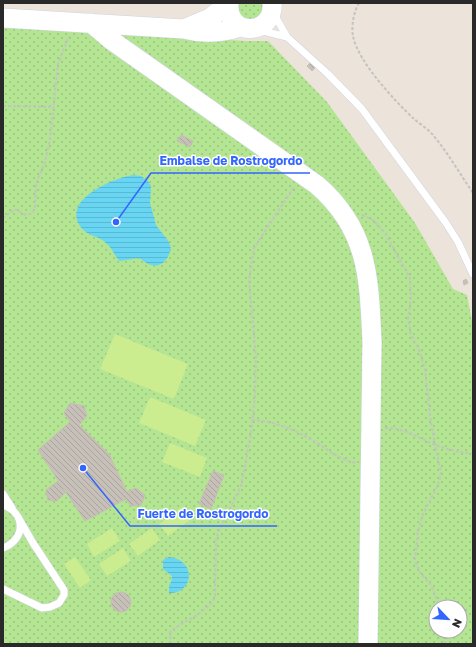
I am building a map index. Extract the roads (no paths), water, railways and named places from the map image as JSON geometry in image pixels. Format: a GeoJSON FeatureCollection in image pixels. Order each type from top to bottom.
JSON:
{"type":"FeatureCollection","features":[{"type":"Feature","properties":{"kind":"street"},"geometry":{"type":"LineString","coordinates":[[229,3],[228,8],[233,21],[246,28]]}},
{"type":"Feature","properties":{"kind":"street"},"geometry":{"type":"LineString","coordinates":[[184,29],[210,18],[229,3]]}},
{"type":"Feature","properties":{"kind":"street"},"geometry":{"type":"LineString","coordinates":[[3,18],[184,29],[196,32],[219,32],[258,27],[267,21],[271,14],[272,6]]}},
{"type":"Feature","properties":{"kind":"street"},"geometry":{"type":"LineString","coordinates":[[91,23],[111,40],[303,174],[329,194],[347,219],[362,250],[369,286],[372,342],[368,644]]}},
{"type":"Feature","properties":{"kind":"lane"},"geometry":{"type":"LineString","coordinates":[[272,6],[281,28],[287,37],[328,74],[362,109],[446,224],[458,242],[473,274]]}},
{"type":"Feature","properties":{"kind":"lane"},"geometry":{"type":"LineString","coordinates":[[246,28],[287,37]]}},
{"type":"Feature","properties":{"kind":"lane"},"geometry":{"type":"LineString","coordinates":[[3,494],[64,590],[64,595],[62,599],[50,607],[42,608],[3,589]]}},
{"type":"Feature","properties":{"kind":"lane"},"geometry":{"type":"LineString","coordinates":[[3,505],[13,510]]}},
{"type":"Feature","properties":{"kind":"lane"},"geometry":{"type":"LineString","coordinates":[[11,544],[18,535],[20,525],[18,517]]}},
{"type":"Feature","properties":{"kind":"lane"},"geometry":{"type":"LineString","coordinates":[[3,548],[24,540],[33,543]]}},
{"type":"Feature","properties":{"kind":"water"},"geometry":{"type":"Polygon","coordinates":[[[133,175],[141,176],[148,181],[151,186],[150,203],[156,225],[169,242],[171,249],[168,257],[163,263],[156,266],[148,264],[139,258],[120,261],[104,241],[83,230],[76,216],[78,207],[84,199],[93,192],[114,180],[133,175]]]}},
{"type":"Feature","properties":{"kind":"water"},"geometry":{"type":"Polygon","coordinates":[[[169,557],[178,559],[185,564],[189,577],[183,589],[177,592],[169,593],[169,585],[172,576],[163,569],[163,560],[169,557]]]}},
{"type":"Feature","properties":{"kind":"place","name":"Embalse de Rostrogordo"},"geometry":{"type":"Point","coordinates":[116,222]}},
{"type":"Feature","properties":{"kind":"place","name":"Fuerte de Rostrogordo"},"geometry":{"type":"Point","coordinates":[83,468]}}]}
